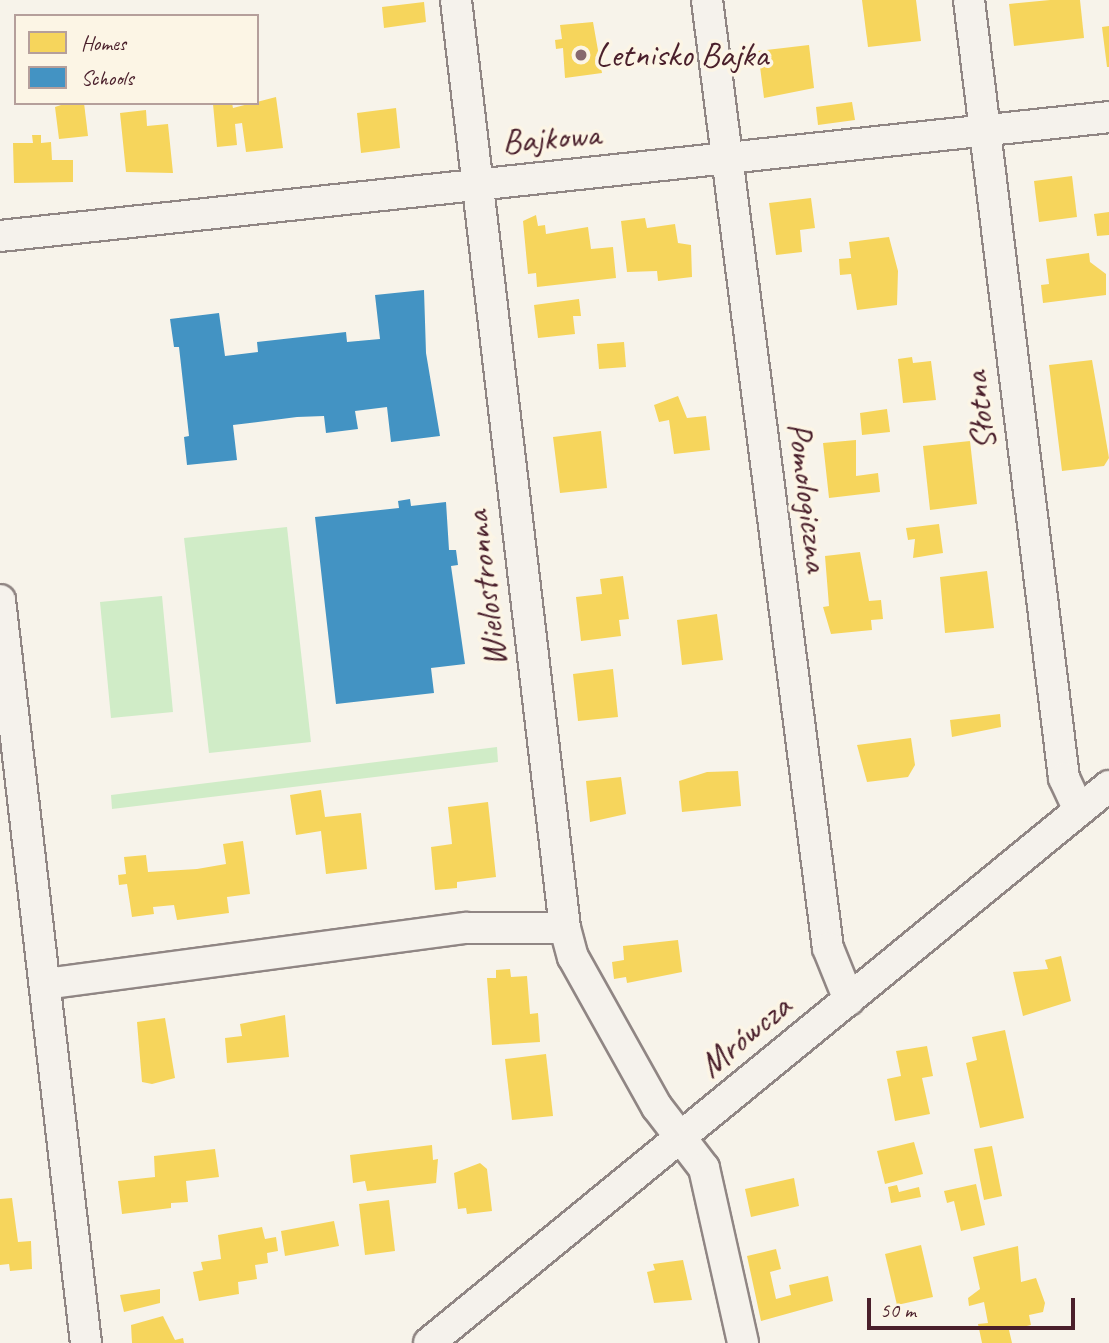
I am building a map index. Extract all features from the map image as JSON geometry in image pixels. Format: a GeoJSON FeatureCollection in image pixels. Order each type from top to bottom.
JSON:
{"type":"FeatureCollection","features":[{"type":"Feature","properties":{"kind":"street","name":"Wielostronna"},"geometry":{"type":"LineString","coordinates":[[456,0],[565,928],[589,986],[657,1107],[707,1176],[743,1343]]}},
{"type":"Feature","properties":{"kind":"street","name":"Pomologiczna"},"geometry":{"type":"LineString","coordinates":[[707,0],[828,948],[849,1000]]}},
{"type":"Feature","properties":{"kind":"street","name":"Słotna"},"geometry":{"type":"LineString","coordinates":[[970,0],[1064,778],[1079,810]]}},
{"type":"Feature","properties":{"kind":"street","name":"Bajkowa"},"geometry":{"type":"LineString","coordinates":[[0,236],[476,182],[726,161],[1109,117]]}},
{"type":"Feature","properties":{"kind":"street"},"geometry":{"type":"LineString","coordinates":[[0,600],[86,1343]]}},
{"type":"Feature","properties":{"kind":"street","name":"Mrówcza"},"geometry":{"type":"LineString","coordinates":[[429,1343],[1109,786]]}},
{"type":"Feature","properties":{"kind":"street"},"geometry":{"type":"LineString","coordinates":[[45,984],[467,928],[565,928]]}},
{"type":"Feature","properties":{"kind":"green space"},"geometry":{"type":"Polygon","coordinates":[[[287,527],[311,742],[209,753],[184,538],[287,527]]]}},
{"type":"Feature","properties":{"kind":"green space"},"geometry":{"type":"Polygon","coordinates":[[[162,596],[173,712],[111,718],[100,602],[162,596]]]}},
{"type":"Feature","properties":{"kind":"green space"},"geometry":{"type":"Polygon","coordinates":[[[497,747],[498,762],[112,809],[111,795],[497,747]]]}},
{"type":"Feature","properties":{"kind":"building: Homes"},"geometry":{"type":"Polygon","coordinates":[[[862,0],[916,0],[921,41],[868,47],[862,0]]]}},
{"type":"Feature","properties":{"kind":"building: Homes"},"geometry":{"type":"Polygon","coordinates":[[[1080,0],[1084,38],[1014,46],[1009,4],[1080,0]]]}},
{"type":"Feature","properties":{"kind":"building: Homes"},"geometry":{"type":"Polygon","coordinates":[[[424,2],[426,22],[384,28],[382,7],[424,2]]]}},
{"type":"Feature","properties":{"kind":"building: Homes","name":"Letnisko Bajka"},"geometry":{"type":"Polygon","coordinates":[[[593,22],[602,73],[565,78],[563,48],[556,49],[555,40],[562,39],[560,25],[593,22]]]}},
{"type":"Feature","properties":{"kind":"building: Homes"},"geometry":{"type":"Polygon","coordinates":[[[1109,26],[1109,67],[1107,67],[1102,27],[1109,26]]]}},
{"type":"Feature","properties":{"kind":"building: Homes"},"geometry":{"type":"Polygon","coordinates":[[[809,45],[814,88],[764,98],[758,51],[809,45]]]}},
{"type":"Feature","properties":{"kind":"building: Homes"},"geometry":{"type":"Polygon","coordinates":[[[276,97],[283,148],[246,152],[242,123],[235,124],[237,145],[217,147],[213,105],[232,105],[233,108],[259,105],[259,101],[276,97]]]}},
{"type":"Feature","properties":{"kind":"building: Homes"},"geometry":{"type":"Polygon","coordinates":[[[852,102],[855,120],[818,125],[816,107],[852,102]]]}},
{"type":"Feature","properties":{"kind":"building: Homes"},"geometry":{"type":"Polygon","coordinates":[[[84,105],[88,136],[59,139],[55,107],[84,105]]]}},
{"type":"Feature","properties":{"kind":"building: Homes"},"geometry":{"type":"Polygon","coordinates":[[[396,108],[400,148],[361,153],[357,113],[396,108]]]}},
{"type":"Feature","properties":{"kind":"building: Homes"},"geometry":{"type":"Polygon","coordinates":[[[146,110],[147,126],[168,124],[173,173],[126,172],[120,113],[146,110]]]}},
{"type":"Feature","properties":{"kind":"building: Homes"},"geometry":{"type":"Polygon","coordinates":[[[32,135],[41,135],[41,143],[51,142],[52,160],[73,160],[73,182],[14,183],[13,143],[33,143],[32,135]]]}},
{"type":"Feature","properties":{"kind":"building: Homes"},"geometry":{"type":"Polygon","coordinates":[[[1072,176],[1077,217],[1039,222],[1034,181],[1072,176]]]}},
{"type":"Feature","properties":{"kind":"building: Homes"},"geometry":{"type":"Polygon","coordinates":[[[811,198],[815,228],[800,230],[802,252],[776,255],[769,203],[811,198]]]}},
{"type":"Feature","properties":{"kind":"building: Homes"},"geometry":{"type":"Polygon","coordinates":[[[1109,212],[1109,235],[1097,236],[1094,214],[1109,212]]]}},
{"type":"Feature","properties":{"kind":"building: Homes"},"geometry":{"type":"Polygon","coordinates":[[[536,215],[538,226],[545,225],[546,234],[588,227],[591,249],[613,247],[616,278],[537,287],[536,273],[528,274],[523,221],[536,215]]]}},
{"type":"Feature","properties":{"kind":"building: Homes"},"geometry":{"type":"Polygon","coordinates":[[[645,218],[647,228],[675,224],[678,243],[691,245],[692,277],[658,281],[657,271],[627,272],[621,221],[645,218]]]}},
{"type":"Feature","properties":{"kind":"building: Homes"},"geometry":{"type":"Polygon","coordinates":[[[889,237],[898,271],[897,305],[857,310],[851,274],[840,275],[839,259],[851,258],[849,242],[889,237]]]}},
{"type":"Feature","properties":{"kind":"building: Homes"},"geometry":{"type":"Polygon","coordinates":[[[1089,253],[1090,262],[1106,274],[1106,295],[1043,303],[1041,285],[1049,284],[1046,259],[1089,253]]]}},
{"type":"Feature","properties":{"kind":"building: Homes"},"geometry":{"type":"Polygon","coordinates":[[[579,299],[581,316],[573,316],[575,334],[538,338],[534,305],[579,299]]]}},
{"type":"Feature","properties":{"kind":"building: Homes"},"geometry":{"type":"Polygon","coordinates":[[[624,342],[626,367],[599,369],[597,344],[624,342]]]}},
{"type":"Feature","properties":{"kind":"building: Homes"},"geometry":{"type":"Polygon","coordinates":[[[912,357],[913,363],[931,361],[936,400],[903,403],[898,359],[912,357]]]}},
{"type":"Feature","properties":{"kind":"building: Homes"},"geometry":{"type":"Polygon","coordinates":[[[1092,360],[1109,458],[1104,466],[1062,471],[1049,365],[1092,360]]]}},
{"type":"Feature","properties":{"kind":"building: Homes"},"geometry":{"type":"Polygon","coordinates":[[[678,396],[687,418],[706,416],[710,450],[674,454],[669,420],[659,422],[654,405],[678,396]]]}},
{"type":"Feature","properties":{"kind":"building: Homes"},"geometry":{"type":"Polygon","coordinates":[[[887,409],[890,432],[862,435],[860,413],[887,409]]]}},
{"type":"Feature","properties":{"kind":"building: Homes"},"geometry":{"type":"Polygon","coordinates":[[[601,431],[607,488],[560,493],[553,437],[601,431]]]}},
{"type":"Feature","properties":{"kind":"building: Homes"},"geometry":{"type":"Polygon","coordinates":[[[856,440],[856,476],[878,473],[880,492],[829,498],[823,443],[856,440]]]}},
{"type":"Feature","properties":{"kind":"building: Homes"},"geometry":{"type":"Polygon","coordinates":[[[970,441],[977,504],[930,510],[923,446],[970,441]]]}},
{"type":"Feature","properties":{"kind":"building: Homes"},"geometry":{"type":"Polygon","coordinates":[[[939,524],[943,553],[913,558],[915,539],[908,540],[906,528],[939,524]]]}},
{"type":"Feature","properties":{"kind":"building: Homes"},"geometry":{"type":"Polygon","coordinates":[[[860,552],[869,601],[881,600],[883,619],[871,620],[872,630],[831,634],[823,607],[829,606],[825,556],[860,552]]]}},
{"type":"Feature","properties":{"kind":"building: Homes"},"geometry":{"type":"Polygon","coordinates":[[[987,571],[994,628],[945,633],[940,577],[987,571]]]}},
{"type":"Feature","properties":{"kind":"building: Homes"},"geometry":{"type":"Polygon","coordinates":[[[623,576],[629,619],[619,620],[621,636],[581,641],[576,597],[602,594],[600,579],[623,576]]]}},
{"type":"Feature","properties":{"kind":"building: Homes"},"geometry":{"type":"Polygon","coordinates":[[[717,614],[723,660],[682,665],[677,620],[717,614]]]}},
{"type":"Feature","properties":{"kind":"building: Homes"},"geometry":{"type":"Polygon","coordinates":[[[613,669],[618,717],[578,721],[573,674],[613,669]]]}},
{"type":"Feature","properties":{"kind":"building: Homes"},"geometry":{"type":"Polygon","coordinates":[[[1000,714],[1001,727],[952,737],[950,720],[1000,714]]]}},
{"type":"Feature","properties":{"kind":"building: Homes"},"geometry":{"type":"Polygon","coordinates":[[[911,738],[915,765],[908,777],[867,782],[857,745],[911,738]]]}},
{"type":"Feature","properties":{"kind":"building: Homes"},"geometry":{"type":"Polygon","coordinates":[[[738,771],[741,806],[682,812],[679,781],[707,772],[738,771]]]}},
{"type":"Feature","properties":{"kind":"building: Homes"},"geometry":{"type":"Polygon","coordinates":[[[621,777],[626,814],[590,822],[586,781],[621,777]]]}},
{"type":"Feature","properties":{"kind":"building: Homes"},"geometry":{"type":"Polygon","coordinates":[[[321,790],[325,817],[361,813],[367,869],[326,874],[321,831],[296,835],[290,795],[321,790]]]}},
{"type":"Feature","properties":{"kind":"building: Homes"},"geometry":{"type":"Polygon","coordinates":[[[488,802],[496,877],[457,882],[457,888],[435,890],[431,847],[452,844],[448,807],[488,802]]]}},
{"type":"Feature","properties":{"kind":"building: Homes"},"geometry":{"type":"Polygon","coordinates":[[[243,841],[250,894],[227,897],[229,913],[177,920],[174,905],[153,907],[154,914],[132,917],[127,884],[119,885],[118,875],[126,874],[124,857],[146,855],[148,872],[197,869],[226,864],[223,844],[243,841]]]}},
{"type":"Feature","properties":{"kind":"building: Homes"},"geometry":{"type":"Polygon","coordinates":[[[678,940],[682,972],[627,983],[626,977],[614,979],[612,962],[624,960],[623,946],[678,940]]]}},
{"type":"Feature","properties":{"kind":"building: Homes"},"geometry":{"type":"Polygon","coordinates":[[[1061,956],[1071,1001],[1023,1016],[1013,972],[1048,969],[1045,960],[1061,956]]]}},
{"type":"Feature","properties":{"kind":"building: Homes"},"geometry":{"type":"Polygon","coordinates":[[[510,969],[511,977],[527,976],[530,1014],[538,1013],[540,1042],[492,1045],[487,978],[496,978],[496,970],[510,969]]]}},
{"type":"Feature","properties":{"kind":"building: Homes"},"geometry":{"type":"Polygon","coordinates":[[[285,1015],[289,1057],[227,1063],[225,1038],[242,1036],[240,1024],[285,1015]]]}},
{"type":"Feature","properties":{"kind":"building: Homes"},"geometry":{"type":"Polygon","coordinates":[[[165,1018],[175,1078],[152,1084],[142,1082],[137,1022],[165,1018]]]}},
{"type":"Feature","properties":{"kind":"building: Homes"},"geometry":{"type":"Polygon","coordinates":[[[1005,1030],[1024,1118],[980,1128],[966,1063],[977,1060],[972,1037],[1005,1030]]]}},
{"type":"Feature","properties":{"kind":"building: Homes"},"geometry":{"type":"Polygon","coordinates":[[[927,1046],[933,1076],[922,1078],[930,1114],[895,1121],[887,1079],[901,1076],[896,1051],[927,1046]]]}},
{"type":"Feature","properties":{"kind":"building: Homes"},"geometry":{"type":"Polygon","coordinates":[[[546,1054],[553,1116],[512,1120],[505,1059],[546,1054]]]}},
{"type":"Feature","properties":{"kind":"building: Homes"},"geometry":{"type":"Polygon","coordinates":[[[914,1142],[923,1174],[885,1184],[877,1151],[914,1142]]]}},
{"type":"Feature","properties":{"kind":"building: Homes"},"geometry":{"type":"Polygon","coordinates":[[[432,1145],[433,1160],[438,1159],[436,1183],[367,1191],[365,1181],[353,1183],[350,1155],[432,1145]]]}},
{"type":"Feature","properties":{"kind":"building: Homes"},"geometry":{"type":"Polygon","coordinates":[[[992,1146],[1002,1196],[984,1200],[974,1149],[992,1146]]]}},
{"type":"Feature","properties":{"kind":"building: Homes"},"geometry":{"type":"Polygon","coordinates":[[[215,1149],[219,1177],[186,1181],[188,1202],[171,1203],[171,1208],[122,1214],[118,1181],[155,1177],[154,1156],[215,1149]]]}},
{"type":"Feature","properties":{"kind":"building: Homes"},"geometry":{"type":"Polygon","coordinates":[[[480,1163],[487,1169],[492,1211],[467,1214],[466,1208],[458,1209],[454,1173],[480,1163]]]}},
{"type":"Feature","properties":{"kind":"building: Homes"},"geometry":{"type":"Polygon","coordinates":[[[794,1178],[799,1206],[751,1217],[745,1189],[794,1178]]]}},
{"type":"Feature","properties":{"kind":"building: Homes"},"geometry":{"type":"Polygon","coordinates":[[[976,1184],[985,1225],[961,1231],[954,1201],[947,1203],[944,1191],[976,1184]]]}},
{"type":"Feature","properties":{"kind":"building: Homes"},"geometry":{"type":"Polygon","coordinates":[[[897,1185],[899,1192],[919,1187],[921,1197],[891,1203],[888,1187],[897,1185]]]}},
{"type":"Feature","properties":{"kind":"building: Homes"},"geometry":{"type":"Polygon","coordinates":[[[12,1198],[18,1242],[31,1241],[32,1269],[10,1271],[9,1264],[0,1265],[0,1199],[12,1198]]]}},
{"type":"Feature","properties":{"kind":"building: Homes"},"geometry":{"type":"Polygon","coordinates":[[[389,1200],[395,1251],[365,1255],[359,1204],[389,1200]]]}},
{"type":"Feature","properties":{"kind":"building: Homes"},"geometry":{"type":"Polygon","coordinates":[[[334,1221],[339,1246],[285,1256],[281,1231],[334,1221]]]}},
{"type":"Feature","properties":{"kind":"building: Homes"},"geometry":{"type":"Polygon","coordinates":[[[262,1227],[265,1239],[276,1237],[278,1251],[267,1253],[268,1263],[255,1265],[257,1279],[238,1282],[239,1294],[199,1301],[193,1272],[203,1270],[201,1262],[221,1259],[218,1235],[262,1227]]]}},
{"type":"Feature","properties":{"kind":"building: Homes"},"geometry":{"type":"Polygon","coordinates":[[[921,1245],[933,1297],[897,1305],[885,1254],[921,1245]]]}},
{"type":"Feature","properties":{"kind":"building: Homes"},"geometry":{"type":"Polygon","coordinates":[[[1018,1246],[1021,1282],[1036,1278],[1045,1303],[1043,1312],[1029,1315],[1031,1325],[1009,1330],[1012,1343],[982,1343],[978,1324],[988,1323],[984,1302],[969,1306],[968,1298],[980,1289],[973,1257],[1018,1246]]]}},
{"type":"Feature","properties":{"kind":"building: Homes"},"geometry":{"type":"Polygon","coordinates":[[[776,1249],[781,1269],[770,1272],[776,1299],[791,1295],[789,1285],[828,1276],[833,1301],[761,1321],[747,1256],[776,1249]]]}},
{"type":"Feature","properties":{"kind":"building: Homes"},"geometry":{"type":"Polygon","coordinates":[[[683,1260],[692,1300],[654,1303],[647,1272],[655,1270],[653,1264],[683,1260]]]}},
{"type":"Feature","properties":{"kind":"building: Homes"},"geometry":{"type":"Polygon","coordinates":[[[160,1289],[160,1303],[124,1312],[120,1295],[160,1289]]]}},
{"type":"Feature","properties":{"kind":"building: Homes"},"geometry":{"type":"Polygon","coordinates":[[[163,1316],[175,1340],[183,1338],[184,1343],[132,1343],[131,1325],[163,1316]]]}},
{"type":"Feature","properties":{"kind":"building: Schools"},"geometry":{"type":"Polygon","coordinates":[[[424,290],[426,353],[440,436],[391,442],[387,407],[355,411],[358,429],[326,433],[324,416],[297,417],[233,425],[237,460],[187,465],[184,437],[189,436],[179,347],[174,347],[170,319],[219,313],[225,356],[258,352],[257,342],[346,332],[347,342],[380,339],[375,295],[424,290]]]}},
{"type":"Feature","properties":{"kind":"building: Schools"},"geometry":{"type":"Polygon","coordinates":[[[410,499],[411,506],[446,502],[449,550],[456,550],[458,565],[451,566],[465,664],[431,668],[434,693],[336,704],[315,517],[399,508],[398,501],[410,499]]]}},
{"type":"Feature","properties":{"kind":"place","name":"Letnisko Bajka"},"geometry":{"type":"Point","coordinates":[581,55]}}]}
